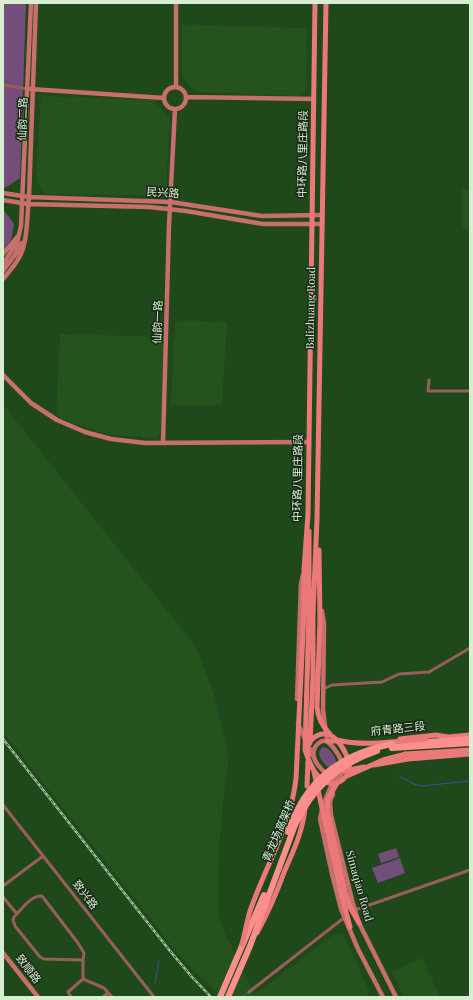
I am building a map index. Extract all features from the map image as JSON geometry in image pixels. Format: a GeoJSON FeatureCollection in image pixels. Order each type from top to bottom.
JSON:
{"type":"FeatureCollection","features":[{"type":"Feature","properties":{"kind":"highway","name":"青龙场高架桥"},"geometry":{"type":"LineString","coordinates":[[220,997],[299,806],[312,787],[322,776],[344,761],[366,750],[376,747],[392,744],[470,739]]}},
{"type":"Feature","properties":{"kind":"highway","name":"青龙场高架桥"},"geometry":{"type":"LineString","coordinates":[[228,997],[250,946],[291,834],[305,805],[320,785],[353,760],[378,751],[392,748],[470,743]]}},
{"type":"Feature","properties":{"kind":"main road","name":"中环路八里庄路段"},"geometry":{"type":"LineString","coordinates":[[250,946],[268,913],[295,848],[300,832],[304,813],[311,722],[309,613],[304,569],[308,514],[315,3]]}},
{"type":"Feature","properties":{"kind":"main road","name":"Balizhuang Road"},"geometry":{"type":"LineString","coordinates":[[309,613],[317,519],[326,3]]}},
{"type":"Feature","properties":{"kind":"main road"},"geometry":{"type":"LineString","coordinates":[[308,514],[310,534],[309,613],[305,747],[311,757]]}},
{"type":"Feature","properties":{"kind":"main road"},"geometry":{"type":"LineString","coordinates":[[317,519],[320,601],[317,707],[320,722],[336,740],[347,756],[350,769],[347,776]]}},
{"type":"Feature","properties":{"kind":"main road","name":"中环路八里庄路段"},"geometry":{"type":"LineString","coordinates":[[242,944],[250,912],[286,826],[294,795],[309,613]]}},
{"type":"Feature","properties":{"kind":"main road"},"geometry":{"type":"LineString","coordinates":[[330,734],[322,734],[313,738],[309,744],[313,769],[341,893],[359,923]]}},
{"type":"Feature","properties":{"kind":"main road","name":"府青路三段"},"geometry":{"type":"LineString","coordinates":[[327,741],[361,742],[436,735],[448,737],[470,735]]}},
{"type":"Feature","properties":{"kind":"main road"},"geometry":{"type":"LineString","coordinates":[[336,740],[355,743],[448,737]]}},
{"type":"Feature","properties":{"kind":"main road"},"geometry":{"type":"LineString","coordinates":[[313,769],[323,780],[331,784],[336,780],[382,760],[406,754],[470,750]]}},
{"type":"Feature","properties":{"kind":"main road"},"geometry":{"type":"LineString","coordinates":[[342,773],[408,759],[470,754]]}},
{"type":"Feature","properties":{"kind":"main road"},"geometry":{"type":"LineString","coordinates":[[336,780],[326,805],[345,892],[350,908],[350,927]]}},
{"type":"Feature","properties":{"kind":"street","name":"仙韵二路"},"geometry":{"type":"LineString","coordinates":[[26,204],[23,196],[31,3]]}},
{"type":"Feature","properties":{"kind":"street","name":"仙韵二路"},"geometry":{"type":"LineString","coordinates":[[3,279],[23,249],[22,235],[26,204],[29,197],[36,3]]}},
{"type":"Feature","properties":{"kind":"street"},"geometry":{"type":"LineString","coordinates":[[176,3],[176,86]]}},
{"type":"Feature","properties":{"kind":"street"},"geometry":{"type":"LineString","coordinates":[[3,86],[27,89],[164,98]]}},
{"type":"Feature","properties":{"kind":"street"},"geometry":{"type":"LineString","coordinates":[[176,86],[183,90],[187,97],[185,104],[182,107],[175,109],[168,107],[164,101],[166,91],[169,88],[176,86]]}},
{"type":"Feature","properties":{"kind":"street"},"geometry":{"type":"LineString","coordinates":[[187,97],[314,99]]}},
{"type":"Feature","properties":{"kind":"street","name":"仙韵一路"},"geometry":{"type":"LineString","coordinates":[[163,442],[170,209],[175,109]]}},
{"type":"Feature","properties":{"kind":"street","name":"民兴路"},"geometry":{"type":"LineString","coordinates":[[3,193],[29,197],[171,202],[262,216],[322,215]]}},
{"type":"Feature","properties":{"kind":"street","name":"民兴路"},"geometry":{"type":"LineString","coordinates":[[3,200],[26,204],[149,207],[263,224],[322,224]]}},
{"type":"Feature","properties":{"kind":"street","name":"仙韵二路"},"geometry":{"type":"LineString","coordinates":[[3,264],[22,235]]}},
{"type":"Feature","properties":{"kind":"street","name":"仙韵二路"},"geometry":{"type":"LineString","coordinates":[[3,271],[15,255],[22,235]]}},
{"type":"Feature","properties":{"kind":"street"},"geometry":{"type":"LineString","coordinates":[[3,254],[22,235]]}},
{"type":"Feature","properties":{"kind":"street"},"geometry":{"type":"LineString","coordinates":[[3,376],[31,403],[57,420],[84,432],[111,439],[144,443],[308,442]]}},
{"type":"Feature","properties":{"kind":"street"},"geometry":{"type":"LineString","coordinates":[[429,380],[428,391],[470,391]]}},
{"type":"Feature","properties":{"kind":"street"},"geometry":{"type":"LineString","coordinates":[[304,569],[300,584],[297,721],[311,757],[325,773],[336,780],[342,773],[341,760],[334,748],[327,741],[323,710],[324,623],[320,601]]}},
{"type":"Feature","properties":{"kind":"street"},"geometry":{"type":"LineString","coordinates":[[323,689],[332,685],[382,682],[398,674],[429,672],[470,648]]}},
{"type":"Feature","properties":{"kind":"street"},"geometry":{"type":"LineString","coordinates":[[311,757],[316,744],[327,741]]}},
{"type":"Feature","properties":{"kind":"street","name":"Simaqiao Road"},"geometry":{"type":"LineString","coordinates":[[342,773],[330,801],[330,808],[350,908]]}},
{"type":"Feature","properties":{"kind":"street","name":"Simaqiao Road"},"geometry":{"type":"LineString","coordinates":[[336,780],[323,805],[320,819],[341,909],[350,927],[358,949],[383,997]]}},
{"type":"Feature","properties":{"kind":"street","name":"致兴路"},"geometry":{"type":"LineString","coordinates":[[3,804],[42,856],[154,997]]}},
{"type":"Feature","properties":{"kind":"street"},"geometry":{"type":"LineString","coordinates":[[3,886],[42,856]]}},
{"type":"Feature","properties":{"kind":"street"},"geometry":{"type":"LineString","coordinates":[[350,908],[470,871]]}},
{"type":"Feature","properties":{"kind":"street"},"geometry":{"type":"LineString","coordinates":[[71,997],[68,992],[83,979],[84,953],[78,943],[42,896],[33,898],[13,920],[15,926],[44,959],[83,960]]}},
{"type":"Feature","properties":{"kind":"street"},"geometry":{"type":"LineString","coordinates":[[3,897],[17,914]]}},
{"type":"Feature","properties":{"kind":"street"},"geometry":{"type":"LineString","coordinates":[[249,992],[345,917]]}},
{"type":"Feature","properties":{"kind":"street","name":"Simaqiao Road"},"geometry":{"type":"LineString","coordinates":[[359,923],[396,997]]}},
{"type":"Feature","properties":{"kind":"street","name":"致顺路"},"geometry":{"type":"LineString","coordinates":[[3,953],[35,996]]}},
{"type":"Feature","properties":{"kind":"street"},"geometry":{"type":"LineString","coordinates":[[83,979],[104,988],[112,997]]}},
{"type":"Feature","properties":{"kind":"street"},"geometry":{"type":"LineString","coordinates":[[104,997],[108,992]]}},
{"type":"Feature","properties":{"kind":"shaded area"},"geometry":{"type":"Polygon","coordinates":[[[3,3],[26,3],[20,178],[5,188],[3,187],[3,3]]]}},
{"type":"Feature","properties":{"kind":"shaded area"},"geometry":{"type":"Polygon","coordinates":[[[182,25],[307,28],[306,91],[299,96],[196,92],[182,77],[182,25]]]}},
{"type":"Feature","properties":{"kind":"shaded area"},"geometry":{"type":"Polygon","coordinates":[[[41,96],[153,100],[170,118],[166,188],[156,196],[46,194],[36,182],[41,96]]]}},
{"type":"Feature","properties":{"kind":"shaded area"},"geometry":{"type":"Polygon","coordinates":[[[462,189],[470,189],[470,230],[462,230],[462,189]]]}},
{"type":"Feature","properties":{"kind":"shaded area"},"geometry":{"type":"Polygon","coordinates":[[[3,209],[14,224],[11,240],[3,250],[3,209]]]}},
{"type":"Feature","properties":{"kind":"shaded area"},"geometry":{"type":"Polygon","coordinates":[[[175,321],[227,322],[222,405],[171,405],[175,321]]]}},
{"type":"Feature","properties":{"kind":"shaded area"},"geometry":{"type":"Polygon","coordinates":[[[60,334],[163,337],[161,433],[156,438],[110,435],[65,420],[56,414],[60,334]]]}},
{"type":"Feature","properties":{"kind":"shaded area"},"geometry":{"type":"Polygon","coordinates":[[[3,404],[196,647],[213,692],[229,758],[224,792],[218,862],[218,916],[224,932],[255,995],[334,934],[344,936],[370,993],[364,997],[221,997],[180,956],[3,732],[3,404]]]}},
{"type":"Feature","properties":{"kind":"shaded area"},"geometry":{"type":"Polygon","coordinates":[[[323,747],[332,753],[336,765],[329,768],[322,761],[319,752],[323,747]]]}},
{"type":"Feature","properties":{"kind":"shaded area"},"geometry":{"type":"Polygon","coordinates":[[[396,848],[399,857],[381,863],[378,854],[396,848]]]}},
{"type":"Feature","properties":{"kind":"shaded area"},"geometry":{"type":"Polygon","coordinates":[[[400,858],[405,873],[378,883],[372,868],[400,858]]]}},
{"type":"Feature","properties":{"kind":"shaded area"},"geometry":{"type":"Polygon","coordinates":[[[422,958],[440,997],[404,997],[392,972],[422,958]]]}},
{"type":"Feature","properties":{"kind":"waterway"},"geometry":{"type":"LineString","coordinates":[[399,776],[421,786],[470,781]]}},
{"type":"Feature","properties":{"kind":"waterway"},"geometry":{"type":"LineString","coordinates":[[155,983],[159,961]]}},
{"type":"Feature","properties":{"kind":"tunnel"},"geometry":{"type":"LineString","coordinates":[[243,997],[249,992]]}},
{"type":"Feature","properties":{"kind":"railway"},"geometry":{"type":"LineString","coordinates":[[3,739],[170,951],[211,997]]}}]}
